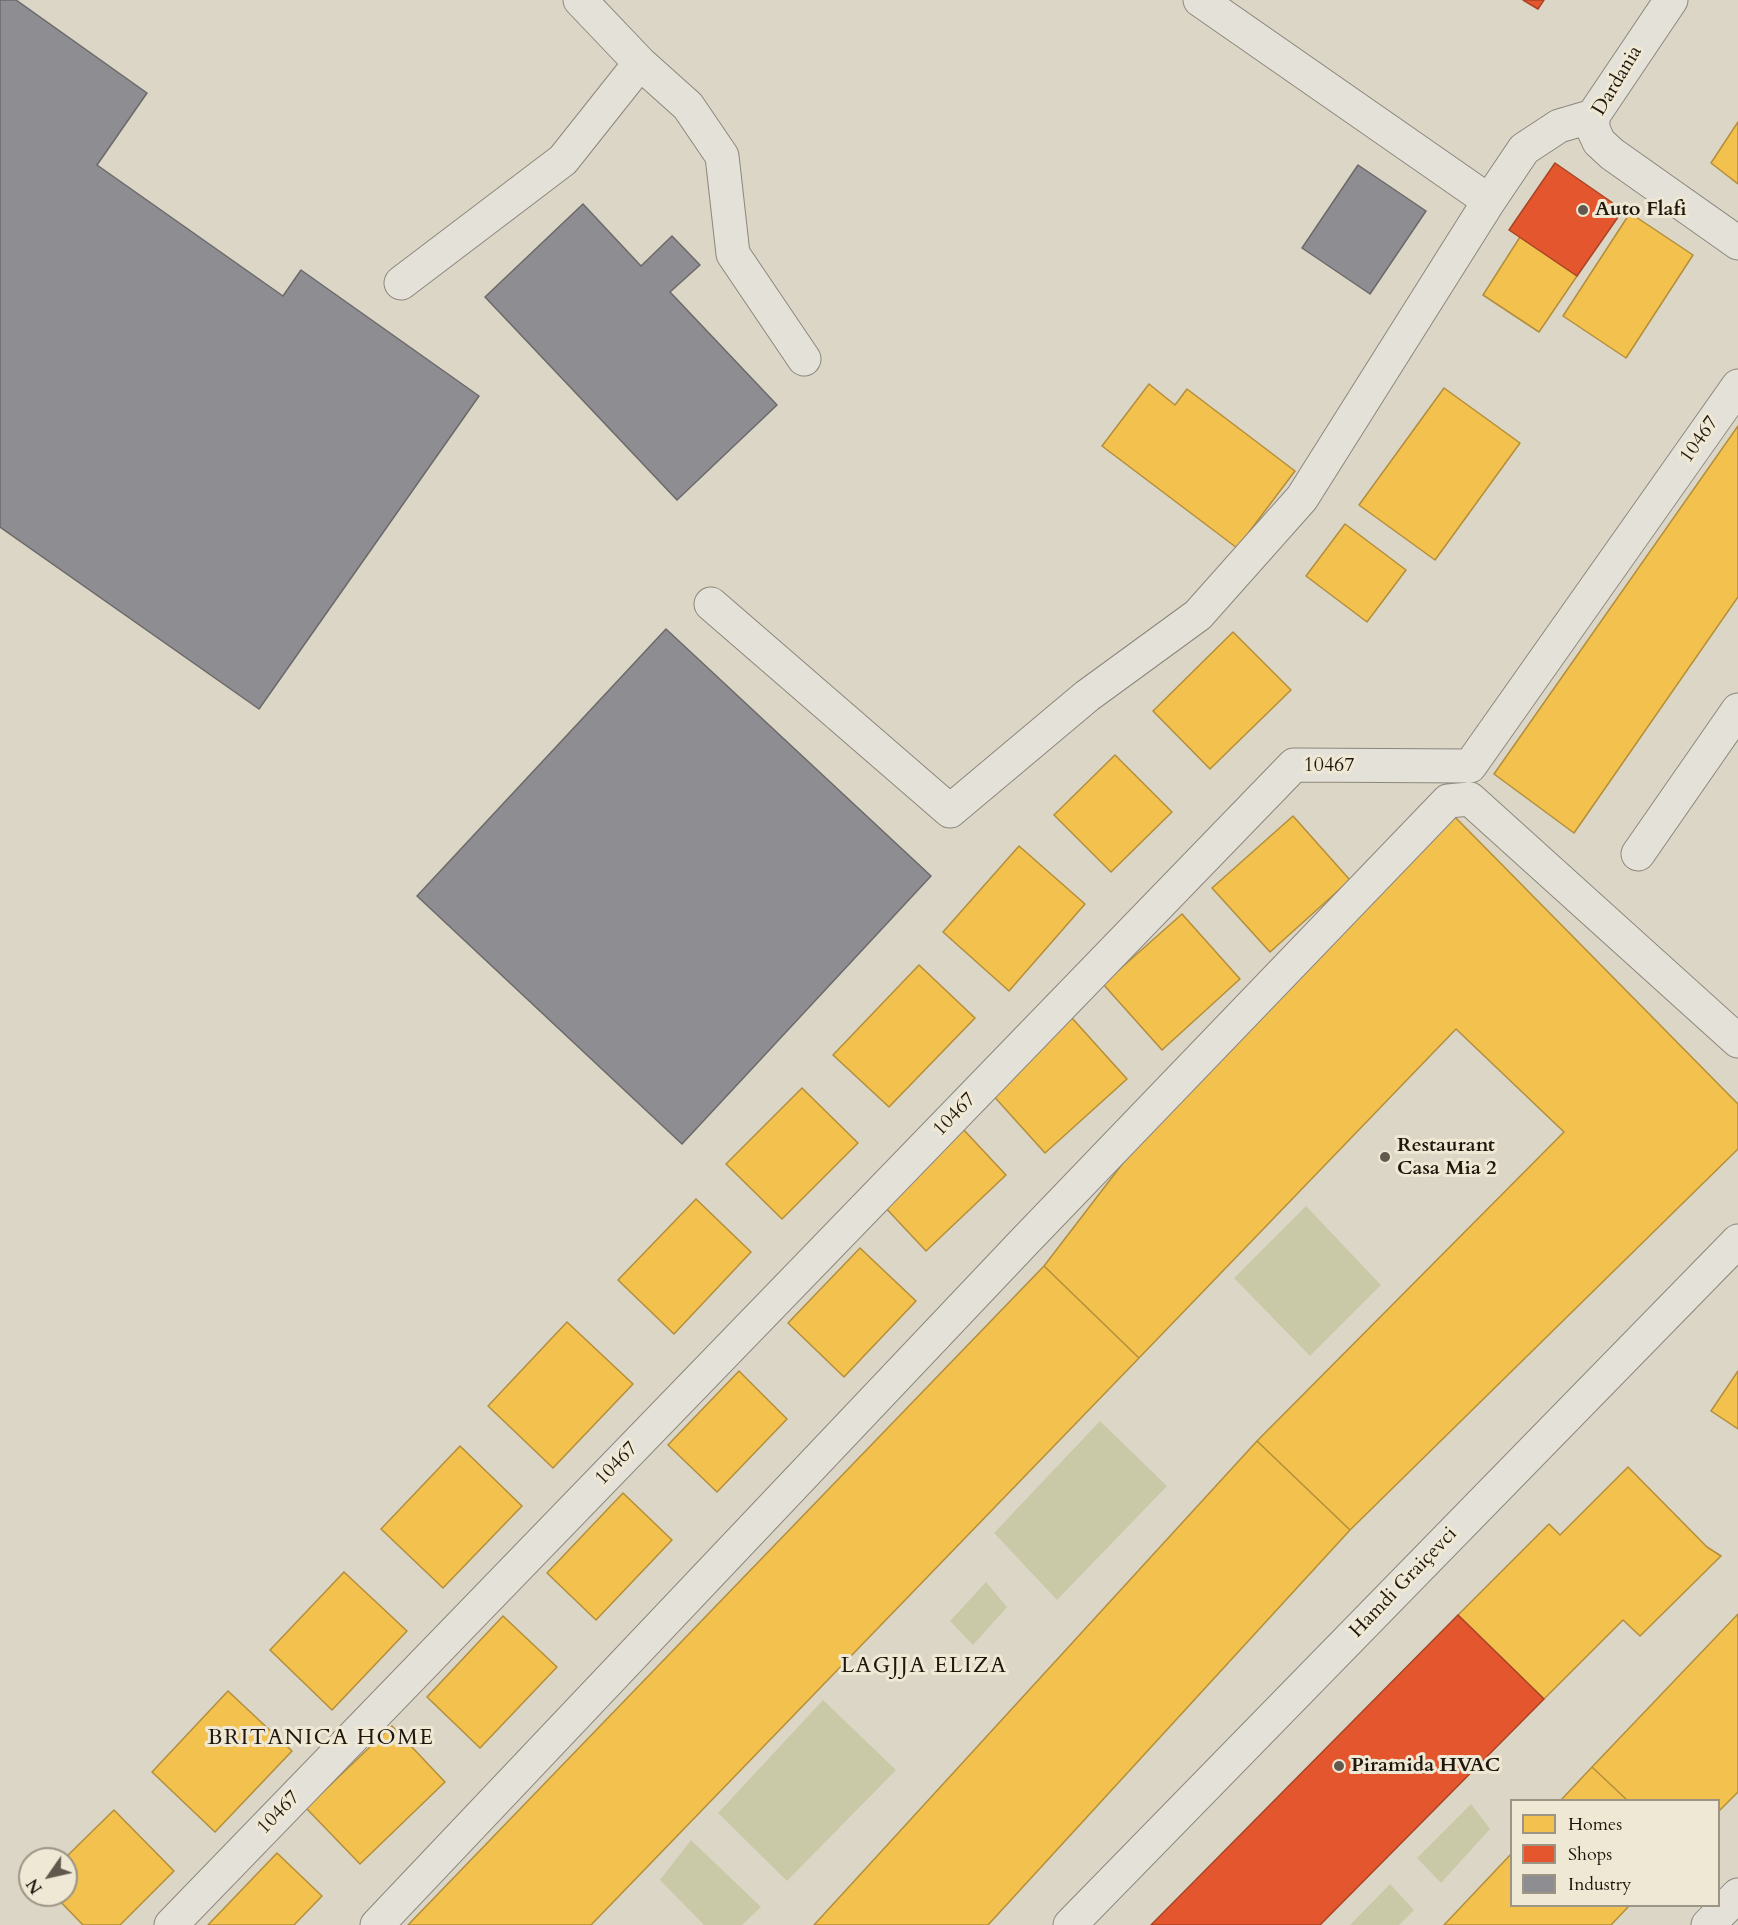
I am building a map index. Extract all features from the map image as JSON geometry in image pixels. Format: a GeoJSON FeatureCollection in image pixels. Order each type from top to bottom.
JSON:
{"type":"FeatureCollection","features":[{"type":"Feature","properties":{"kind":"street"},"geometry":{"type":"LineString","coordinates":[[580,0],[640,63],[688,106],[722,156],[733,254],[804,359]]}},
{"type":"Feature","properties":{"kind":"street"},"geometry":{"type":"LineString","coordinates":[[1200,0],[1489,201]]}},
{"type":"Feature","properties":{"kind":"street","name":"Dardania"},"geometry":{"type":"LineString","coordinates":[[1671,0],[1593,116],[1593,129],[1599,142],[1612,154],[1738,243]]}},
{"type":"Feature","properties":{"kind":"street"},"geometry":{"type":"LineString","coordinates":[[402,283],[563,160],[640,63]]}},
{"type":"Feature","properties":{"kind":"street"},"geometry":{"type":"LineString","coordinates":[[711,604],[950,811],[1088,696],[1198,615],[1302,498],[1524,149],[1559,126],[1593,116]]}},
{"type":"Feature","properties":{"kind":"street","name":"10467"},"geometry":{"type":"LineString","coordinates":[[171,1925],[1294,765],[1470,766],[1738,386]]}},
{"type":"Feature","properties":{"kind":"street"},"geometry":{"type":"LineString","coordinates":[[1638,854],[1738,710]]}},
{"type":"Feature","properties":{"kind":"street"},"geometry":{"type":"LineString","coordinates":[[377,1925],[1024,1242],[1448,801],[1470,799],[1738,1041]]}},
{"type":"Feature","properties":{"kind":"street","name":"Hamdi Graiçevci"},"geometry":{"type":"LineString","coordinates":[[1070,1925],[1738,1241]]}},
{"type":"Feature","properties":{"kind":"green space"},"geometry":{"type":"Polygon","coordinates":[[[1306,1206],[1381,1285],[1310,1356],[1234,1278],[1306,1206]]]}},
{"type":"Feature","properties":{"kind":"green space"},"geometry":{"type":"Polygon","coordinates":[[[1100,1421],[1167,1486],[1057,1600],[994,1533],[1100,1421]]]}},
{"type":"Feature","properties":{"kind":"green space"},"geometry":{"type":"Polygon","coordinates":[[[986,1582],[1007,1607],[973,1645],[950,1621],[986,1582]]]}},
{"type":"Feature","properties":{"kind":"green space"},"geometry":{"type":"Polygon","coordinates":[[[823,1700],[896,1770],[787,1881],[718,1813],[823,1700]]]}},
{"type":"Feature","properties":{"kind":"green space"},"geometry":{"type":"Polygon","coordinates":[[[1471,1804],[1490,1829],[1441,1883],[1417,1858],[1471,1804]]]}},
{"type":"Feature","properties":{"kind":"green space"},"geometry":{"type":"Polygon","coordinates":[[[691,1840],[761,1907],[742,1925],[704,1925],[660,1880],[691,1840]]]}},
{"type":"Feature","properties":{"kind":"green space"},"geometry":{"type":"Polygon","coordinates":[[[1390,1884],[1414,1910],[1399,1925],[1350,1925],[1390,1884]]]}},
{"type":"Feature","properties":{"kind":"building: Homes"},"geometry":{"type":"Polygon","coordinates":[[[1738,122],[1738,184],[1711,163],[1738,122]]]}},
{"type":"Feature","properties":{"kind":"building: Homes"},"geometry":{"type":"Polygon","coordinates":[[[1630,213],[1693,255],[1626,358],[1563,316],[1630,213]]]}},
{"type":"Feature","properties":{"kind":"building: Homes"},"geometry":{"type":"Polygon","coordinates":[[[1520,237],[1577,276],[1539,332],[1483,295],[1520,237]]]}},
{"type":"Feature","properties":{"kind":"building: Homes"},"geometry":{"type":"Polygon","coordinates":[[[1149,384],[1175,405],[1187,389],[1295,471],[1237,548],[1102,446],[1149,384]]]}},
{"type":"Feature","properties":{"kind":"building: Homes"},"geometry":{"type":"Polygon","coordinates":[[[1444,388],[1520,443],[1435,560],[1359,505],[1444,388]]]}},
{"type":"Feature","properties":{"kind":"building: Homes"},"geometry":{"type":"Polygon","coordinates":[[[1738,426],[1738,597],[1574,833],[1494,774],[1738,426]]]}},
{"type":"Feature","properties":{"kind":"building: Homes"},"geometry":{"type":"Polygon","coordinates":[[[1345,524],[1406,570],[1367,622],[1306,576],[1345,524]]]}},
{"type":"Feature","properties":{"kind":"building: Homes"},"geometry":{"type":"Polygon","coordinates":[[[1233,632],[1291,690],[1210,769],[1153,711],[1233,632]]]}},
{"type":"Feature","properties":{"kind":"building: Homes"},"geometry":{"type":"Polygon","coordinates":[[[1115,755],[1172,812],[1111,872],[1054,815],[1115,755]]]}},
{"type":"Feature","properties":{"kind":"building: Homes"},"geometry":{"type":"Polygon","coordinates":[[[1293,816],[1350,880],[1270,952],[1212,888],[1293,816]]]}},
{"type":"Feature","properties":{"kind":"building: Homes"},"geometry":{"type":"Polygon","coordinates":[[[1454,816],[1738,1104],[1738,1149],[1350,1530],[1257,1441],[1564,1132],[1456,1029],[1139,1358],[1044,1266],[1179,1090],[1454,816]]]}},
{"type":"Feature","properties":{"kind":"building: Homes"},"geometry":{"type":"Polygon","coordinates":[[[1019,846],[1085,904],[1009,991],[943,932],[1019,846]]]}},
{"type":"Feature","properties":{"kind":"building: Homes"},"geometry":{"type":"Polygon","coordinates":[[[1182,914],[1240,979],[1162,1050],[1103,984],[1182,914]]]}},
{"type":"Feature","properties":{"kind":"building: Homes"},"geometry":{"type":"Polygon","coordinates":[[[919,965],[975,1018],[889,1107],[833,1055],[919,965]]]}},
{"type":"Feature","properties":{"kind":"building: Homes"},"geometry":{"type":"Polygon","coordinates":[[[1072,1018],[1127,1079],[1045,1153],[990,1092],[1072,1018]]]}},
{"type":"Feature","properties":{"kind":"building: Homes"},"geometry":{"type":"Polygon","coordinates":[[[802,1088],[858,1143],[782,1219],[726,1164],[802,1088]]]}},
{"type":"Feature","properties":{"kind":"building: Homes"},"geometry":{"type":"Polygon","coordinates":[[[962,1128],[1006,1175],[926,1251],[882,1204],[962,1128]]]}},
{"type":"Feature","properties":{"kind":"building: Homes"},"geometry":{"type":"Polygon","coordinates":[[[696,1199],[751,1252],[674,1334],[618,1280],[696,1199]]]}},
{"type":"Feature","properties":{"kind":"building: Homes"},"geometry":{"type":"Polygon","coordinates":[[[860,1248],[916,1301],[844,1377],[788,1323],[860,1248]]]}},
{"type":"Feature","properties":{"kind":"building: Homes"},"geometry":{"type":"Polygon","coordinates":[[[1044,1266],[1139,1358],[591,1925],[408,1925],[1044,1266]]]}},
{"type":"Feature","properties":{"kind":"building: Homes"},"geometry":{"type":"Polygon","coordinates":[[[567,1322],[633,1384],[553,1468],[488,1406],[567,1322]]]}},
{"type":"Feature","properties":{"kind":"building: Homes"},"geometry":{"type":"Polygon","coordinates":[[[739,1371],[787,1419],[717,1492],[668,1445],[739,1371]]]}},
{"type":"Feature","properties":{"kind":"building: Homes"},"geometry":{"type":"Polygon","coordinates":[[[1738,1371],[1738,1429],[1711,1411],[1738,1371]]]}},
{"type":"Feature","properties":{"kind":"building: Homes"},"geometry":{"type":"Polygon","coordinates":[[[1257,1441],[1350,1530],[988,1925],[814,1925],[1257,1441]]]}},
{"type":"Feature","properties":{"kind":"building: Homes"},"geometry":{"type":"Polygon","coordinates":[[[460,1446],[522,1506],[443,1588],[381,1529],[460,1446]]]}},
{"type":"Feature","properties":{"kind":"building: Homes"},"geometry":{"type":"Polygon","coordinates":[[[1628,1467],[1707,1547],[1721,1556],[1640,1636],[1623,1620],[1544,1699],[1458,1615],[1549,1524],[1560,1535],[1628,1467]]]}},
{"type":"Feature","properties":{"kind":"building: Homes"},"geometry":{"type":"Polygon","coordinates":[[[623,1493],[672,1540],[596,1620],[547,1573],[623,1493]]]}},
{"type":"Feature","properties":{"kind":"building: Homes"},"geometry":{"type":"Polygon","coordinates":[[[344,1572],[407,1631],[332,1710],[270,1650],[344,1572]]]}},
{"type":"Feature","properties":{"kind":"building: Homes"},"geometry":{"type":"Polygon","coordinates":[[[1738,1614],[1738,1792],[1720,1810],[1720,1799],[1626,1799],[1592,1767],[1738,1614]]]}},
{"type":"Feature","properties":{"kind":"building: Homes"},"geometry":{"type":"Polygon","coordinates":[[[503,1616],[557,1667],[480,1748],[427,1697],[503,1616]]]}},
{"type":"Feature","properties":{"kind":"building: Homes"},"geometry":{"type":"Polygon","coordinates":[[[228,1691],[292,1751],[215,1832],[152,1772],[228,1691]]]}},
{"type":"Feature","properties":{"kind":"building: Homes"},"geometry":{"type":"Polygon","coordinates":[[[392,1726],[445,1782],[360,1864],[306,1808],[392,1726]]]}},
{"type":"Feature","properties":{"kind":"building: Homes"},"geometry":{"type":"Polygon","coordinates":[[[1592,1767],[1626,1799],[1562,1799],[1592,1767]]]}},
{"type":"Feature","properties":{"kind":"building: Homes"},"geometry":{"type":"Polygon","coordinates":[[[114,1810],[174,1871],[120,1925],[83,1925],[66,1907],[78,1907],[76,1847],[114,1810]]]}},
{"type":"Feature","properties":{"kind":"building: Homes"},"geometry":{"type":"Polygon","coordinates":[[[277,1853],[322,1896],[294,1925],[208,1925],[277,1853]]]}},
{"type":"Feature","properties":{"kind":"building: Homes"},"geometry":{"type":"Polygon","coordinates":[[[1510,1855],[1510,1907],[1628,1907],[1611,1925],[1444,1925],[1510,1855]]]}},
{"type":"Feature","properties":{"kind":"building: Shops"},"geometry":{"type":"Polygon","coordinates":[[[1523,0],[1544,0],[1538,9],[1523,0]]]}},
{"type":"Feature","properties":{"kind":"building: Shops"},"geometry":{"type":"Polygon","coordinates":[[[1555,163],[1623,210],[1577,276],[1509,230],[1555,163]]]}},
{"type":"Feature","properties":{"kind":"building: Shops"},"geometry":{"type":"Polygon","coordinates":[[[1458,1615],[1544,1699],[1320,1925],[1151,1925],[1458,1615]]]}},
{"type":"Feature","properties":{"kind":"building: Industry"},"geometry":{"type":"Polygon","coordinates":[[[0,0],[16,0],[147,93],[97,165],[283,296],[301,270],[479,396],[259,709],[0,527],[0,0]]]}},
{"type":"Feature","properties":{"kind":"building: Industry"},"geometry":{"type":"Polygon","coordinates":[[[1358,165],[1426,211],[1370,294],[1302,248],[1358,165]]]}},
{"type":"Feature","properties":{"kind":"building: Industry"},"geometry":{"type":"Polygon","coordinates":[[[583,204],[641,266],[672,236],[700,265],[670,292],[777,405],[677,500],[485,297],[583,204]]]}},
{"type":"Feature","properties":{"kind":"building: Industry"},"geometry":{"type":"Polygon","coordinates":[[[666,629],[931,876],[682,1144],[417,896],[666,629]]]}},
{"type":"Feature","properties":{"kind":"place","name":"Auto Flafi"},"geometry":{"type":"Point","coordinates":[1583,210]}},
{"type":"Feature","properties":{"kind":"place","name":"Restaurant Casa Mia 2"},"geometry":{"type":"Point","coordinates":[1385,1157]}},
{"type":"Feature","properties":{"kind":"place","name":"Piramida HVAC"},"geometry":{"type":"Point","coordinates":[1339,1766]}},
{"type":"Feature","properties":{"kind":"district","name":"LAGJJA ELIZA"},"geometry":{"type":"Point","coordinates":[924,1667]}},
{"type":"Feature","properties":{"kind":"district","name":"BRITANICA HOME"},"geometry":{"type":"Point","coordinates":[321,1739]}}]}
